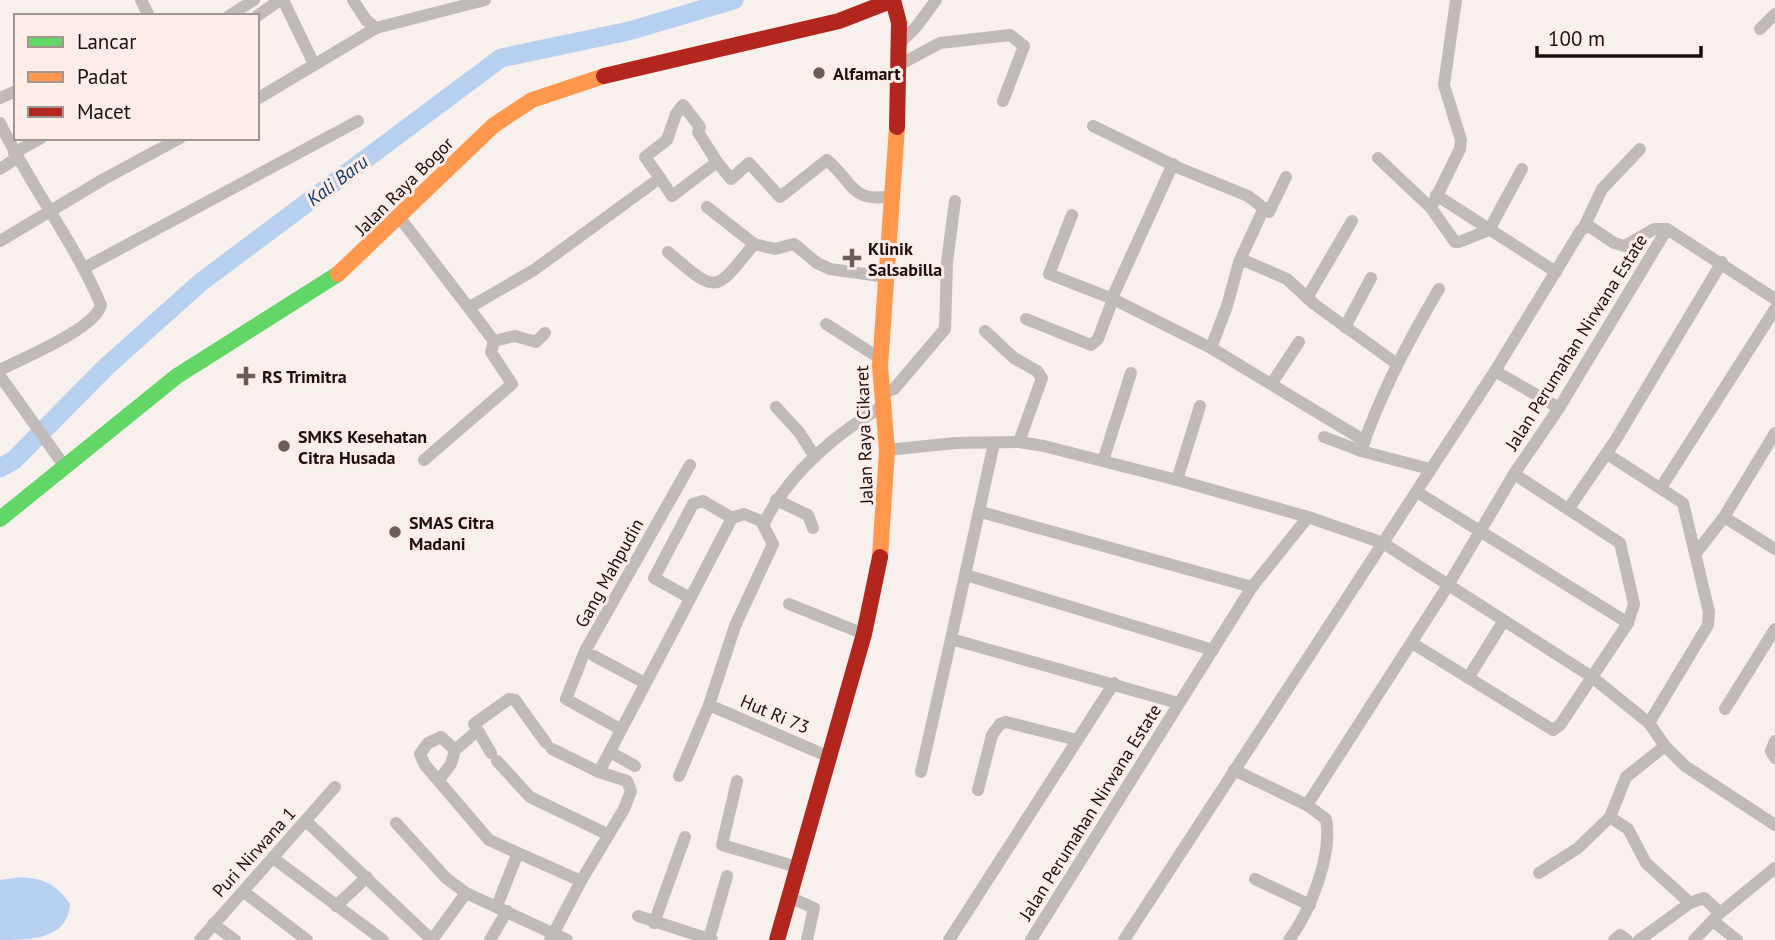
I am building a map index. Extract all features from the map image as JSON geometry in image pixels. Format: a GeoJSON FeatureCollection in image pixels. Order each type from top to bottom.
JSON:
{"type":"FeatureCollection","features":[{"type":"Feature","properties":{"kind":"main road","name":"Jalan Raya Bogor"},"geometry":{"type":"LineString","coordinates":[[265,315],[360,239],[467,134],[528,89],[587,67],[834,10],[861,0]]}},
{"type":"Feature","properties":{"kind":"main road","name":"Jalan Raya Bogor"},"geometry":{"type":"LineString","coordinates":[[0,502],[164,369],[338,274],[400,218],[494,125],[532,100],[589,79],[839,21],[893,0]]}},
{"type":"Feature","properties":{"kind":"main road","name":"Jalan Raya Cikaret"},"geometry":{"type":"LineString","coordinates":[[777,940],[863,634],[883,542],[887,450],[881,359],[900,43],[893,0]]}},
{"type":"Feature","properties":{"kind":"main road","name":"Jalan Raya Bogor"},"geometry":{"type":"LineString","coordinates":[[0,519],[56,457]]}},
{"type":"Feature","properties":{"kind":"street"},"geometry":{"type":"LineString","coordinates":[[232,14],[254,0]]}},
{"type":"Feature","properties":{"kind":"street"},"geometry":{"type":"LineString","coordinates":[[259,15],[281,0],[314,64]]}},
{"type":"Feature","properties":{"kind":"street"},"geometry":{"type":"LineString","coordinates":[[352,0],[366,20],[376,28]]}},
{"type":"Feature","properties":{"kind":"street"},"geometry":{"type":"LineString","coordinates":[[259,98],[376,28],[485,0]]}},
{"type":"Feature","properties":{"kind":"street"},"geometry":{"type":"LineString","coordinates":[[900,43],[917,26],[936,0]]}},
{"type":"Feature","properties":{"kind":"street"},"geometry":{"type":"LineString","coordinates":[[1431,208],[1460,149],[1461,140],[1444,85],[1456,0]]}},
{"type":"Feature","properties":{"kind":"street"},"geometry":{"type":"LineString","coordinates":[[1760,29],[1775,14]]}},
{"type":"Feature","properties":{"kind":"street"},"geometry":{"type":"LineString","coordinates":[[899,65],[940,43],[1010,35],[1024,46],[1003,101]]}},
{"type":"Feature","properties":{"kind":"street"},"geometry":{"type":"LineString","coordinates":[[717,162],[672,196],[645,157],[667,140],[676,114],[683,105],[700,127],[698,132],[717,162],[731,178],[749,163],[780,197],[827,160],[863,197],[873,199],[892,195]]}},
{"type":"Feature","properties":{"kind":"street"},"geometry":{"type":"LineString","coordinates":[[84,268],[358,121]]}},
{"type":"Feature","properties":{"kind":"street"},"geometry":{"type":"LineString","coordinates":[[0,123],[15,155],[84,268],[101,305],[97,315],[82,326],[0,370]]}},
{"type":"Feature","properties":{"kind":"street"},"geometry":{"type":"LineString","coordinates":[[1093,126],[1173,164],[1248,195],[1269,212],[1286,177]]}},
{"type":"Feature","properties":{"kind":"street"},"geometry":{"type":"LineString","coordinates":[[0,169],[38,140]]}},
{"type":"Feature","properties":{"kind":"street"},"geometry":{"type":"LineString","coordinates":[[0,242],[176,140]]}},
{"type":"Feature","properties":{"kind":"street"},"geometry":{"type":"LineString","coordinates":[[1124,940],[1417,492],[1584,227],[1602,190],[1640,149]]}},
{"type":"Feature","properties":{"kind":"street"},"geometry":{"type":"LineString","coordinates":[[1378,158],[1431,208],[1455,242],[1462,242],[1489,230],[1522,169]]}},
{"type":"Feature","properties":{"kind":"street"},"geometry":{"type":"LineString","coordinates":[[1026,319],[1091,345],[1098,340],[1112,298],[1173,164]]}},
{"type":"Feature","properties":{"kind":"street"},"geometry":{"type":"LineString","coordinates":[[470,307],[534,270],[660,178]]}},
{"type":"Feature","properties":{"kind":"street"},"geometry":{"type":"LineString","coordinates":[[1436,195],[1556,272]]}},
{"type":"Feature","properties":{"kind":"street"},"geometry":{"type":"LineString","coordinates":[[764,523],[776,500],[815,457],[894,389],[945,329],[947,262],[956,201]]}},
{"type":"Feature","properties":{"kind":"street"},"geometry":{"type":"LineString","coordinates":[[707,208],[754,244],[775,249],[794,244],[817,263],[830,269],[887,277]]}},
{"type":"Feature","properties":{"kind":"street"},"geometry":{"type":"LineString","coordinates":[[1211,348],[1227,306],[1239,262],[1264,208]]}},
{"type":"Feature","properties":{"kind":"street"},"geometry":{"type":"LineString","coordinates":[[1072,215],[1048,273],[1112,298],[1211,348],[1272,383],[1363,446]]}},
{"type":"Feature","properties":{"kind":"street"},"geometry":{"type":"LineString","coordinates":[[400,218],[494,341]]}},
{"type":"Feature","properties":{"kind":"street"},"geometry":{"type":"LineString","coordinates":[[1307,298],[1352,221]]}},
{"type":"Feature","properties":{"kind":"street"},"geometry":{"type":"LineString","coordinates":[[1584,227],[1594,228],[1614,243],[1625,246],[1654,229],[1667,229],[1722,262],[1775,299]]}},
{"type":"Feature","properties":{"kind":"street","name":"Jalan Perumahan Nirwana Estate"},"geometry":{"type":"LineString","coordinates":[[1307,805],[1412,643],[1514,474],[1559,408],[1667,229]]}},
{"type":"Feature","properties":{"kind":"street"},"geometry":{"type":"LineString","coordinates":[[668,252],[704,282],[718,284],[725,281],[754,244]]}},
{"type":"Feature","properties":{"kind":"street"},"geometry":{"type":"LineString","coordinates":[[1239,262],[1243,260],[1287,279],[1307,298],[1397,365]]}},
{"type":"Feature","properties":{"kind":"street"},"geometry":{"type":"LineString","coordinates":[[1569,508],[1607,454],[1722,262]]}},
{"type":"Feature","properties":{"kind":"street"},"geometry":{"type":"LineString","coordinates":[[1345,327],[1371,278]]}},
{"type":"Feature","properties":{"kind":"street"},"geometry":{"type":"LineString","coordinates":[[1363,446],[1373,416],[1397,365],[1439,289]]}},
{"type":"Feature","properties":{"kind":"street"},"geometry":{"type":"LineString","coordinates":[[1662,486],[1775,309]]}},
{"type":"Feature","properties":{"kind":"street"},"geometry":{"type":"LineString","coordinates":[[826,324],[881,359]]}},
{"type":"Feature","properties":{"kind":"street"},"geometry":{"type":"LineString","coordinates":[[985,331],[1014,358],[1037,371],[1042,378],[1019,442]]}},
{"type":"Feature","properties":{"kind":"street"},"geometry":{"type":"LineString","coordinates":[[494,341],[515,336],[536,342],[545,333]]}},
{"type":"Feature","properties":{"kind":"street"},"geometry":{"type":"LineString","coordinates":[[424,460],[511,387],[491,352],[494,341]]}},
{"type":"Feature","properties":{"kind":"street"},"geometry":{"type":"LineString","coordinates":[[1272,383],[1299,342]]}},
{"type":"Feature","properties":{"kind":"street"},"geometry":{"type":"LineString","coordinates":[[1494,371],[1559,408]]}},
{"type":"Feature","properties":{"kind":"street"},"geometry":{"type":"LineString","coordinates":[[1103,461],[1131,373]]}},
{"type":"Feature","properties":{"kind":"street"},"geometry":{"type":"LineString","coordinates":[[0,376],[56,457]]}},
{"type":"Feature","properties":{"kind":"street"},"geometry":{"type":"LineString","coordinates":[[1177,480],[1200,406]]}},
{"type":"Feature","properties":{"kind":"street"},"geometry":{"type":"LineString","coordinates":[[776,407],[799,432],[815,457]]}},
{"type":"Feature","properties":{"kind":"street"},"geometry":{"type":"LineString","coordinates":[[1696,553],[1724,517],[1775,433]]}},
{"type":"Feature","properties":{"kind":"street"},"geometry":{"type":"LineString","coordinates":[[1324,437],[1363,446],[1430,469]]}},
{"type":"Feature","properties":{"kind":"street"},"geometry":{"type":"LineString","coordinates":[[887,450],[1019,442],[1177,480],[1308,517],[1382,543],[1447,587],[1592,677],[1650,723],[1665,746],[1685,766],[1775,825]]}},
{"type":"Feature","properties":{"kind":"street"},"geometry":{"type":"LineString","coordinates":[[920,772],[981,512],[994,443]]}},
{"type":"Feature","properties":{"kind":"street"},"geometry":{"type":"LineString","coordinates":[[1607,454],[1662,486],[1683,503],[1709,612],[1708,625],[1650,723]]}},
{"type":"Feature","properties":{"kind":"street","name":"Gang Mahpudin"},"geometry":{"type":"LineString","coordinates":[[620,729],[566,700],[586,651],[690,465]]}},
{"type":"Feature","properties":{"kind":"street","name":"Jalan Perumahan Nirwana Estate"},"geometry":{"type":"LineString","coordinates":[[1412,643],[1553,730],[1560,725],[1628,623],[1634,604],[1623,547],[1569,508],[1514,474]]}},
{"type":"Feature","properties":{"kind":"street"},"geometry":{"type":"LineString","coordinates":[[1417,492],[1628,623]]}},
{"type":"Feature","properties":{"kind":"street"},"geometry":{"type":"LineString","coordinates":[[776,500],[808,515],[813,528]]}},
{"type":"Feature","properties":{"kind":"street"},"geometry":{"type":"LineString","coordinates":[[654,578],[693,504],[697,501],[708,503],[732,518]]}},
{"type":"Feature","properties":{"kind":"street"},"geometry":{"type":"LineString","coordinates":[[981,512],[1252,587]]}},
{"type":"Feature","properties":{"kind":"street"},"geometry":{"type":"LineString","coordinates":[[599,772],[732,518],[744,514],[764,523],[771,535],[772,550],[735,626],[709,705],[679,776]]}},
{"type":"Feature","properties":{"kind":"street","name":"Jalan Perumahan Nirwana Estate"},"geometry":{"type":"LineString","coordinates":[[1031,940],[1252,587],[1308,517]]}},
{"type":"Feature","properties":{"kind":"street"},"geometry":{"type":"LineString","coordinates":[[1724,517],[1775,549]]}},
{"type":"Feature","properties":{"kind":"street"},"geometry":{"type":"LineString","coordinates":[[633,567],[690,598]]}},
{"type":"Feature","properties":{"kind":"street"},"geometry":{"type":"LineString","coordinates":[[966,575],[1213,650]]}},
{"type":"Feature","properties":{"kind":"street"},"geometry":{"type":"LineString","coordinates":[[789,604],[863,634]]}},
{"type":"Feature","properties":{"kind":"street"},"geometry":{"type":"LineString","coordinates":[[1468,678],[1503,622]]}},
{"type":"Feature","properties":{"kind":"street"},"geometry":{"type":"LineString","coordinates":[[1725,709],[1775,629]]}},
{"type":"Feature","properties":{"kind":"street","name":"Jalan Perumahan Nirwana Estate"},"geometry":{"type":"LineString","coordinates":[[951,639],[1178,703]]}},
{"type":"Feature","properties":{"kind":"street"},"geometry":{"type":"LineString","coordinates":[[594,656],[645,683]]}},
{"type":"Feature","properties":{"kind":"street"},"geometry":{"type":"LineString","coordinates":[[949,940],[1114,683]]}},
{"type":"Feature","properties":{"kind":"street"},"geometry":{"type":"LineString","coordinates":[[552,937],[609,835],[631,791],[627,781],[599,772],[549,746],[515,700],[509,699],[476,719],[477,731],[494,757],[530,797],[609,835]]}},
{"type":"Feature","properties":{"kind":"street","name":"Hut Ri 73"},"geometry":{"type":"LineString","coordinates":[[709,705],[827,756]]}},
{"type":"Feature","properties":{"kind":"street"},"geometry":{"type":"LineString","coordinates":[[978,790],[992,735],[1000,724],[1006,722],[1077,740]]}},
{"type":"Feature","properties":{"kind":"street"},"geometry":{"type":"LineString","coordinates":[[439,780],[452,764],[455,750],[477,731]]}},
{"type":"Feature","properties":{"kind":"street"},"geometry":{"type":"LineString","coordinates":[[455,750],[441,737],[422,749],[422,761],[489,840],[517,855],[581,881]]}},
{"type":"Feature","properties":{"kind":"street"},"geometry":{"type":"LineString","coordinates":[[1775,741],[1771,751],[1775,758]]}},
{"type":"Feature","properties":{"kind":"street"},"geometry":{"type":"LineString","coordinates":[[1539,873],[1578,848],[1610,817],[1626,777],[1665,746]]}},
{"type":"Feature","properties":{"kind":"street"},"geometry":{"type":"LineString","coordinates":[[610,752],[635,766]]}},
{"type":"Feature","properties":{"kind":"street"},"geometry":{"type":"LineString","coordinates":[[1234,770],[1307,805],[1326,819],[1328,831],[1310,905],[1289,940]]}},
{"type":"Feature","properties":{"kind":"street"},"geometry":{"type":"LineString","coordinates":[[737,781],[722,845],[797,867]]}},
{"type":"Feature","properties":{"kind":"street","name":"Puri Nirwana 1"},"geometry":{"type":"LineString","coordinates":[[200,940],[335,787]]}},
{"type":"Feature","properties":{"kind":"street"},"geometry":{"type":"LineString","coordinates":[[1610,817],[1628,829],[1646,863],[1690,903]]}},
{"type":"Feature","properties":{"kind":"street"},"geometry":{"type":"LineString","coordinates":[[306,821],[432,940],[466,893]]}},
{"type":"Feature","properties":{"kind":"street"},"geometry":{"type":"LineString","coordinates":[[396,823],[446,877],[466,893],[502,909],[552,937],[567,940]]}},
{"type":"Feature","properties":{"kind":"street"},"geometry":{"type":"LineString","coordinates":[[654,923],[685,837]]}},
{"type":"Feature","properties":{"kind":"street"},"geometry":{"type":"LineString","coordinates":[[490,940],[517,855]]}},
{"type":"Feature","properties":{"kind":"street"},"geometry":{"type":"LineString","coordinates":[[272,858],[383,940]]}},
{"type":"Feature","properties":{"kind":"street"},"geometry":{"type":"LineString","coordinates":[[1694,940],[1716,917],[1775,868]]}},
{"type":"Feature","properties":{"kind":"street"},"geometry":{"type":"LineString","coordinates":[[638,916],[711,939],[727,876]]}},
{"type":"Feature","properties":{"kind":"street"},"geometry":{"type":"LineString","coordinates":[[336,906],[367,877]]}},
{"type":"Feature","properties":{"kind":"street"},"geometry":{"type":"LineString","coordinates":[[1255,879],[1310,905]]}},
{"type":"Feature","properties":{"kind":"street"},"geometry":{"type":"LineString","coordinates":[[244,892],[307,940]]}},
{"type":"Feature","properties":{"kind":"street"},"geometry":{"type":"LineString","coordinates":[[789,897],[814,908],[807,940]]}},
{"type":"Feature","properties":{"kind":"street"},"geometry":{"type":"LineString","coordinates":[[1639,940],[1690,903],[1704,898],[1716,917],[1737,940]]}},
{"type":"Feature","properties":{"kind":"street"},"geometry":{"type":"LineString","coordinates":[[213,924],[235,940]]}},
{"type":"Feature","properties":{"kind":"street"},"geometry":{"type":"LineString","coordinates":[[1614,940],[1620,935],[1627,940]]}},
{"type":"Feature","properties":{"kind":"water"},"geometry":{"type":"Polygon","coordinates":[[[21,877],[37,879],[55,887],[70,904],[68,916],[62,925],[45,936],[0,940],[0,880],[21,877]]]}},
{"type":"Feature","properties":{"kind":"waterway","name":"Kali Baru"},"geometry":{"type":"LineString","coordinates":[[0,468],[14,460],[107,366],[201,282],[501,58],[629,31],[734,0]]}},
{"type":"Feature","properties":{"kind":"traffic: fast"},"geometry":{"type":"LineString","coordinates":[[0,519],[177,376],[338,274]]}},
{"type":"Feature","properties":{"kind":"traffic: slow"},"geometry":{"type":"LineString","coordinates":[[338,274],[494,125],[532,100],[604,76]]}},
{"type":"Feature","properties":{"kind":"traffic: slow"},"geometry":{"type":"LineString","coordinates":[[880,557],[887,450],[880,366],[897,127]]}},
{"type":"Feature","properties":{"kind":"traffic: jam"},"geometry":{"type":"LineString","coordinates":[[893,0],[899,23],[897,127]]}},
{"type":"Feature","properties":{"kind":"traffic: jam"},"geometry":{"type":"LineString","coordinates":[[604,76],[839,21],[893,0]]}},
{"type":"Feature","properties":{"kind":"traffic: jam"},"geometry":{"type":"LineString","coordinates":[[777,940],[864,634],[880,557]]}},
{"type":"Feature","properties":{"kind":"place","name":"Alfamart"},"geometry":{"type":"Point","coordinates":[819,73]}},
{"type":"Feature","properties":{"kind":"place","name":"Klinik Salsabilla"},"geometry":{"type":"Point","coordinates":[852,258]}},
{"type":"Feature","properties":{"kind":"place","name":"RS Trimitra"},"geometry":{"type":"Point","coordinates":[246,376]}},
{"type":"Feature","properties":{"kind":"place","name":"SMKS Kesehatan Citra Husada"},"geometry":{"type":"Point","coordinates":[284,446]}},
{"type":"Feature","properties":{"kind":"place","name":"SMAS Citra Madani"},"geometry":{"type":"Point","coordinates":[395,532]}}]}
